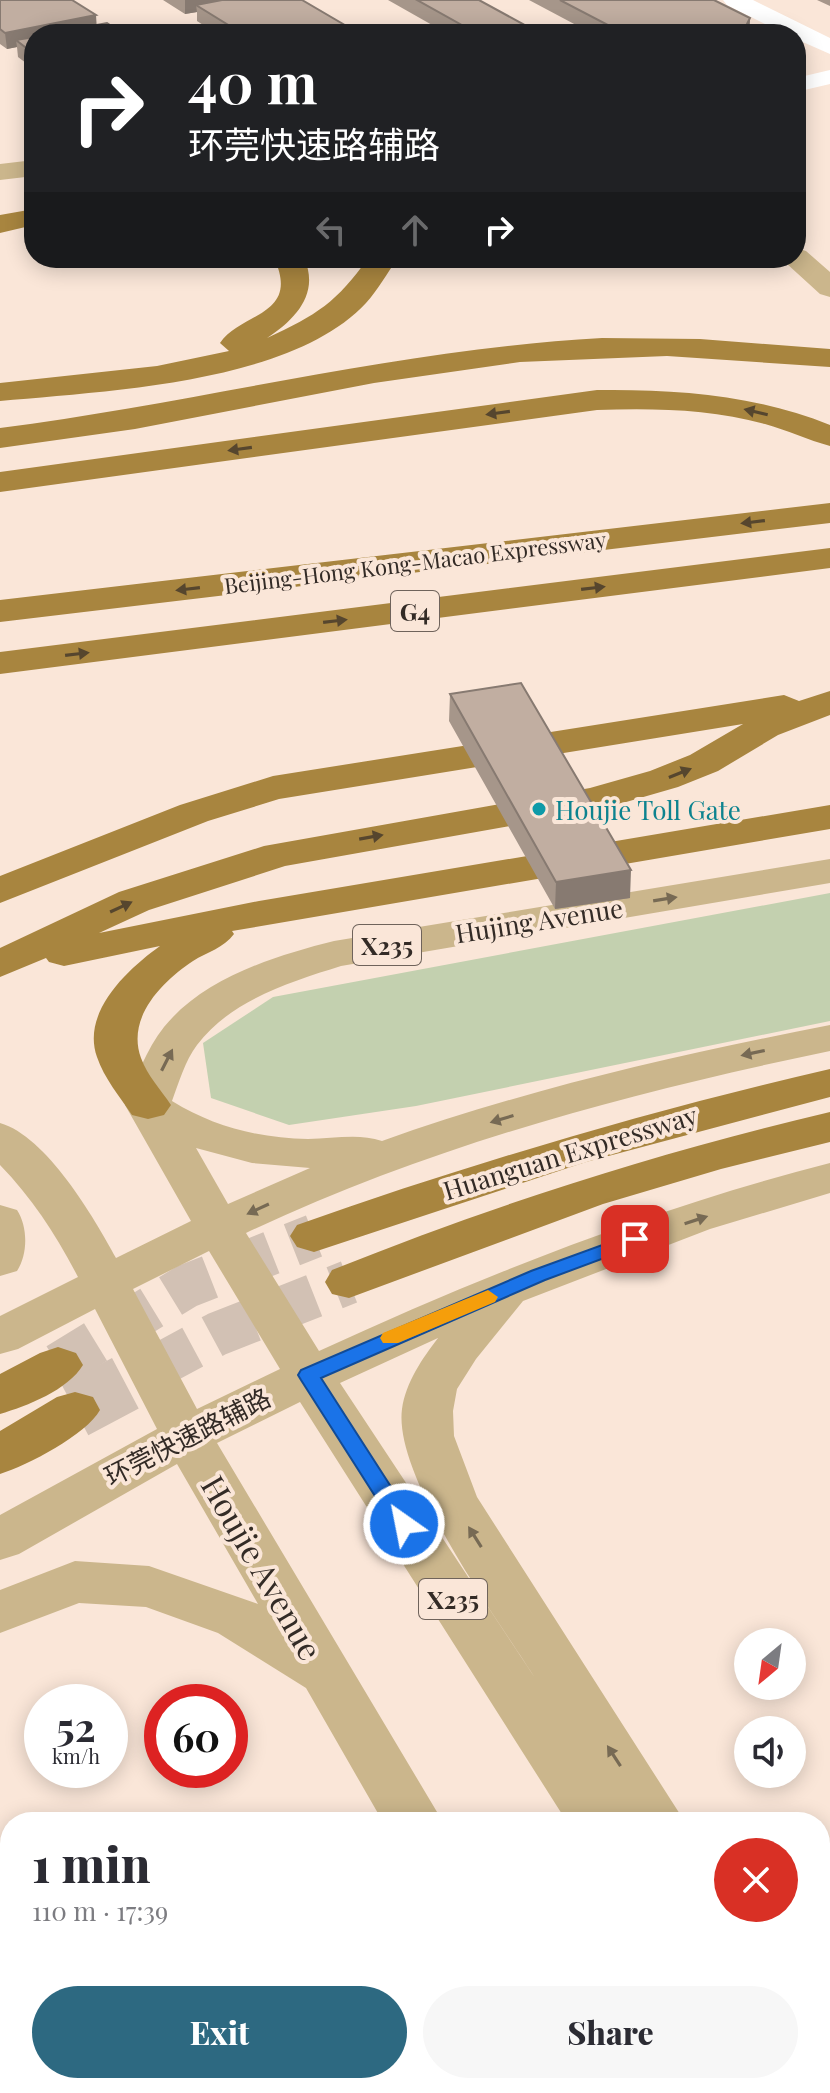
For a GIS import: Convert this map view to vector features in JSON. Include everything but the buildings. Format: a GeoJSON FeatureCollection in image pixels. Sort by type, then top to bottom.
{"type":"FeatureCollection","features":[{"type":"Feature","properties":{"kind":"highway"},"geometry":{"type":"LineString","coordinates":[[0,224],[24,219]]}},
{"type":"Feature","properties":{"kind":"highway"},"geometry":{"type":"LineString","coordinates":[[154,374],[226,347],[270,322],[295,294],[296,268]]}},
{"type":"Feature","properties":{"kind":"highway"},"geometry":{"type":"LineString","coordinates":[[0,392],[154,374],[236,359],[301,336],[352,302],[378,268]]}},
{"type":"Feature","properties":{"kind":"highway"},"geometry":{"type":"LineString","coordinates":[[0,438],[164,414],[368,373],[505,354],[572,349],[703,347],[830,358]]}},
{"type":"Feature","properties":{"kind":"highway"},"geometry":{"type":"LineString","coordinates":[[0,482],[597,400],[635,398],[710,403],[781,418],[830,436]]}},
{"type":"Feature","properties":{"kind":"highway","name":"Beijing-Hong Kong-Macao Expressway"},"geometry":{"type":"LineString","coordinates":[[0,611],[830,513]]}},
{"type":"Feature","properties":{"kind":"highway","name":"Beijing-Hong Kong-Macao Expressway"},"geometry":{"type":"LineString","coordinates":[[0,663],[830,558]]}},
{"type":"Feature","properties":{"kind":"highway"},"geometry":{"type":"LineString","coordinates":[[0,891],[194,813],[273,788],[830,700]]}},
{"type":"Feature","properties":{"kind":"highway"},"geometry":{"type":"LineString","coordinates":[[0,966],[134,901],[278,855],[595,799],[664,779],[704,763],[765,727],[830,700]]}},
{"type":"Feature","properties":{"kind":"highway"},"geometry":{"type":"LineString","coordinates":[[0,966],[259,913],[830,817]]}},
{"type":"Feature","properties":{"kind":"highway"},"geometry":{"type":"LineString","coordinates":[[148,1105],[117,1054],[117,1018],[153,970],[193,942],[259,913]]}},
{"type":"Feature","properties":{"kind":"highway","name":"Huanguan Expressway"},"geometry":{"type":"LineString","coordinates":[[314,1236],[421,1197],[591,1143],[719,1108],[830,1083]]}},
{"type":"Feature","properties":{"kind":"highway","name":"Huanguan Expressway"},"geometry":{"type":"LineString","coordinates":[[349,1282],[455,1237],[531,1210],[752,1144],[830,1127]]}},
{"type":"Feature","properties":{"kind":"highway"},"geometry":{"type":"LineString","coordinates":[[0,1396],[66,1387],[0,1455]]}},
{"type":"Feature","properties":{"kind":"main road"},"geometry":{"type":"LineString","coordinates":[[0,172],[24,169]]}},
{"type":"Feature","properties":{"kind":"main road"},"geometry":{"type":"LineString","coordinates":[[806,266],[830,288]]}},
{"type":"Feature","properties":{"kind":"main road","name":"Hujing Avenue"},"geometry":{"type":"LineString","coordinates":[[148,1105],[167,1057],[180,1039],[237,989],[283,969],[334,954],[830,871]]}},
{"type":"Feature","properties":{"kind":"main road"},"geometry":{"type":"LineString","coordinates":[[0,1337],[302,1189],[419,1145],[612,1086],[830,1038]]}},
{"type":"Feature","properties":{"kind":"main road"},"geometry":{"type":"LineString","coordinates":[[148,1105],[170,1121],[200,1134],[276,1153],[320,1156],[419,1145]]}},
{"type":"Feature","properties":{"kind":"main road","name":"X235"},"geometry":{"type":"LineString","coordinates":[[148,1105],[217,1228],[308,1375],[592,1812]]}},
{"type":"Feature","properties":{"kind":"main road","name":"Houjie Avenue"},"geometry":{"type":"LineString","coordinates":[[0,1138],[42,1180],[74,1224],[186,1435],[408,1812]]}},
{"type":"Feature","properties":{"kind":"main road","name":"环莞快速路辅路"},"geometry":{"type":"LineString","coordinates":[[0,1540],[104,1478],[308,1375],[611,1247],[830,1178]]}},
{"type":"Feature","properties":{"kind":"main road"},"geometry":{"type":"LineString","coordinates":[[0,1221],[0,1260]]}},
{"type":"Feature","properties":{"kind":"main road"},"geometry":{"type":"LineString","coordinates":[[509,1288],[439,1368],[427,1397],[427,1429],[434,1465],[453,1503],[650,1812]]}},
{"type":"Feature","properties":{"kind":"main road"},"geometry":{"type":"LineString","coordinates":[[0,1612],[75,1582],[149,1587],[237,1618],[327,1675]]}},
{"type":"Feature","properties":{"kind":"street"},"geometry":{"type":"LineString","coordinates":[[735,0],[784,24]]}},
{"type":"Feature","properties":{"kind":"street"},"geometry":{"type":"LineString","coordinates":[[806,35],[830,47]]}},
{"type":"Feature","properties":{"kind":"street"},"geometry":{"type":"LineString","coordinates":[[806,68],[830,62]]}},
{"type":"Feature","properties":{"kind":"street"},"geometry":{"type":"LineString","coordinates":[[806,83],[830,77]]}},
{"type":"Feature","properties":{"kind":"green space"},"geometry":{"type":"Polygon","coordinates":[[[830,893],[830,1021],[416,1106],[289,1125],[211,1098],[203,1043],[273,997],[830,893]]]}},
{"type":"Feature","properties":{"kind":"tunnel"},"geometry":{"type":"LineString","coordinates":[[58,1365],[187,1286],[314,1236]]}},
{"type":"Feature","properties":{"kind":"tunnel"},"geometry":{"type":"LineString","coordinates":[[154,1368],[217,1334],[349,1282]]}},
{"type":"Feature","properties":{"kind":"tunnel"},"geometry":{"type":"LineString","coordinates":[[75,1410],[158,1366]]}},
{"type":"Feature","properties":{"kind":"slow traffic"},"geometry":{"type":"LineString","coordinates":[[391,1338],[488,1297]]}},
{"type":"Feature","properties":{"kind":"place","name":"Houjie Toll Gate"},"geometry":{"type":"Point","coordinates":[539,809]}},
{"type":"Feature","properties":{"kind":"route"},"geometry":{"type":"LineString","coordinates":[[404,1524],[308,1375],[538,1275],[635,1239]]}}]}
